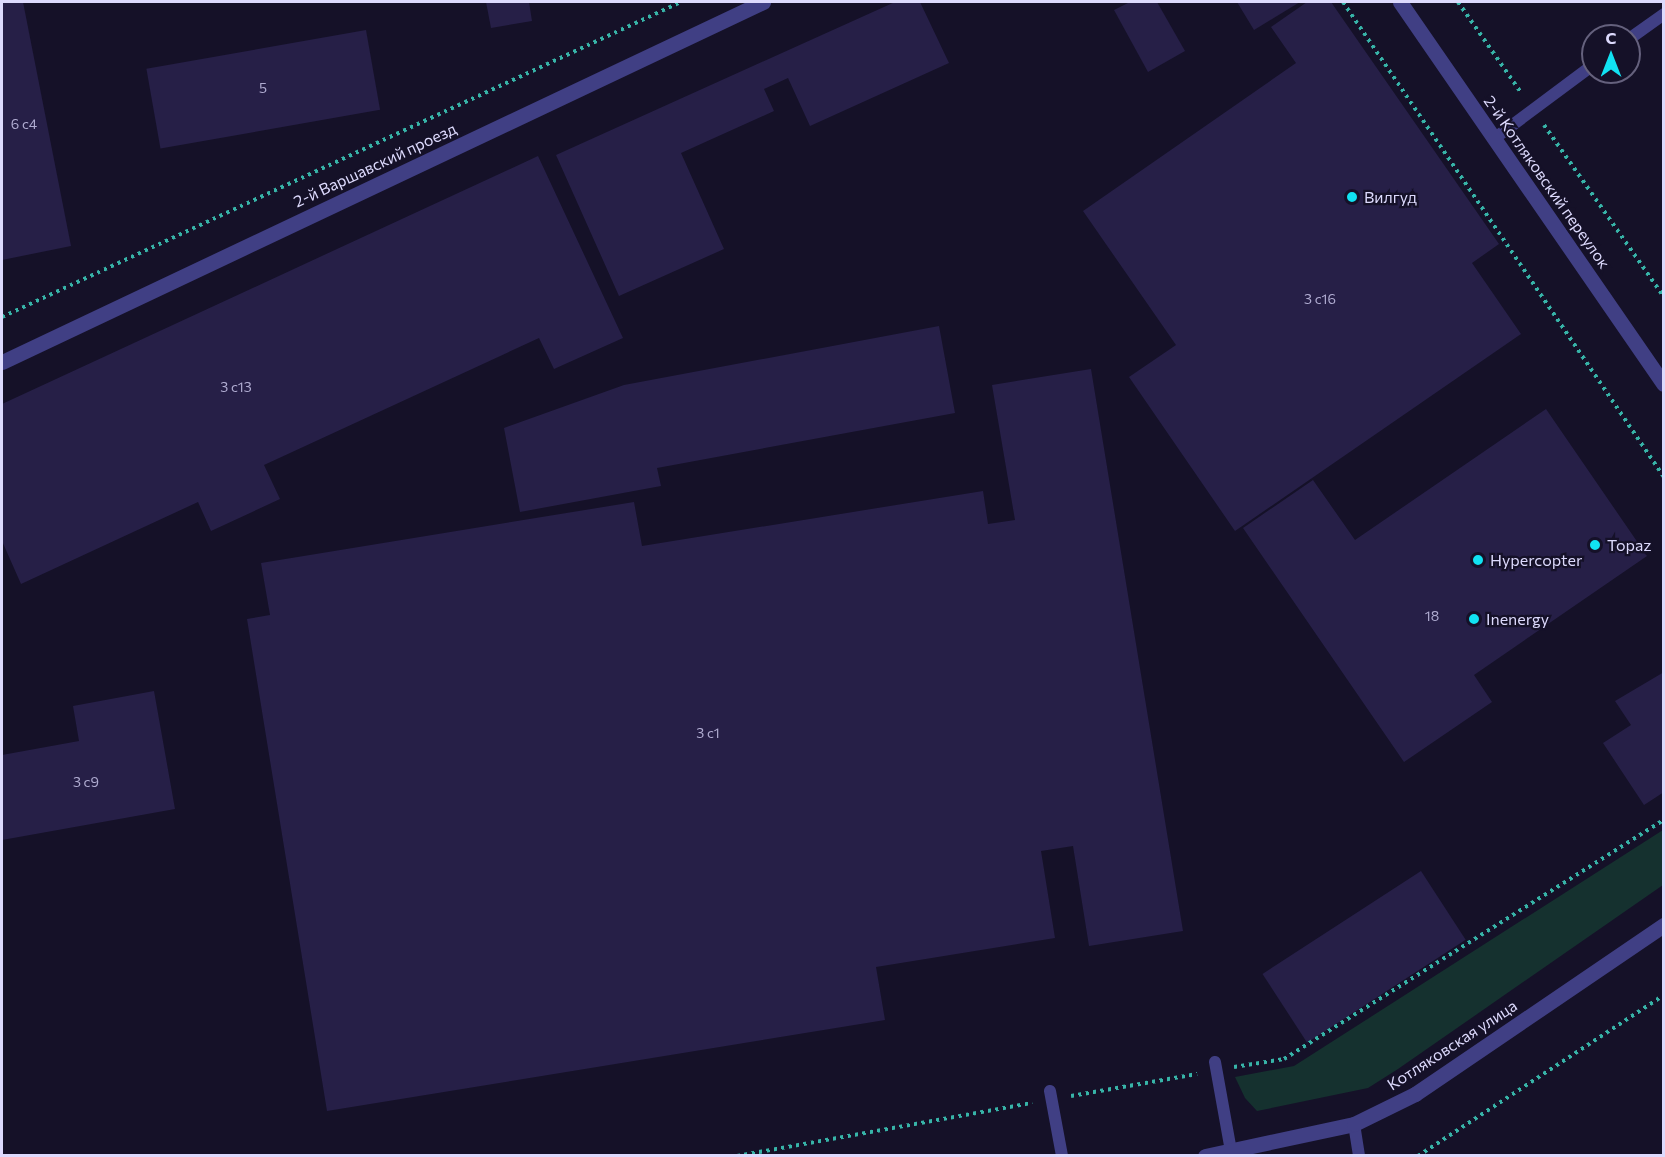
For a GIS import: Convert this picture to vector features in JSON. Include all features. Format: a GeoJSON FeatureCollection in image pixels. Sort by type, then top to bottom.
{"type":"FeatureCollection","features":[{"type":"Feature","properties":{"kind":"street","name":"2-й Варшавский проезд"},"geometry":{"type":"LineString","coordinates":[[2,362],[763,2]]}},
{"type":"Feature","properties":{"kind":"street","name":"2-й Котляковский переулок"},"geometry":{"type":"LineString","coordinates":[[1400,2],[1664,384]]}},
{"type":"Feature","properties":{"kind":"street","name":"Котляковская улица"},"geometry":{"type":"LineString","coordinates":[[1205,1155],[1354,1124],[1415,1094],[1664,925]]}},
{"type":"Feature","properties":{"kind":"lane"},"geometry":{"type":"LineString","coordinates":[[1641,30],[1664,14]]}},
{"type":"Feature","properties":{"kind":"lane"},"geometry":{"type":"LineString","coordinates":[[1495,138],[1581,74]]}},
{"type":"Feature","properties":{"kind":"lane"},"geometry":{"type":"LineString","coordinates":[[1216,1066],[1231,1151]]}},
{"type":"Feature","properties":{"kind":"lane"},"geometry":{"type":"LineString","coordinates":[[1050,1095],[1062,1155]]}},
{"type":"Feature","properties":{"kind":"lane"},"geometry":{"type":"LineString","coordinates":[[1354,1124],[1359,1155]]}},
{"type":"Feature","properties":{"kind":"path"},"geometry":{"type":"LineString","coordinates":[[2,316],[681,2]]}},
{"type":"Feature","properties":{"kind":"path"},"geometry":{"type":"LineString","coordinates":[[1343,2],[1664,477]]}},
{"type":"Feature","properties":{"kind":"path"},"geometry":{"type":"LineString","coordinates":[[1458,2],[1664,297]]}},
{"type":"Feature","properties":{"kind":"path"},"geometry":{"type":"LineString","coordinates":[[737,1155],[1050,1095],[1216,1066],[1284,1059],[1664,820]]}},
{"type":"Feature","properties":{"kind":"path"},"geometry":{"type":"LineString","coordinates":[[1418,1155],[1664,995]]}},
{"type":"Feature","properties":{"kind":"green space"},"geometry":{"type":"Polygon","coordinates":[[[1663,830],[1663,885],[1398,1069],[1368,1088],[1257,1111],[1245,1098],[1235,1077],[1294,1066],[1663,830]]]}},
{"type":"Feature","properties":{"kind":"building"},"geometry":{"type":"Polygon","coordinates":[[[2,2],[23,2],[71,246],[2,260],[2,2]]]}},
{"type":"Feature","properties":{"kind":"building"},"geometry":{"type":"Polygon","coordinates":[[[486,2],[529,2],[532,21],[491,28],[486,2]]]}},
{"type":"Feature","properties":{"kind":"building"},"geometry":{"type":"Polygon","coordinates":[[[895,2],[920,2],[949,63],[810,126],[788,78],[764,89],[774,111],[681,153],[724,249],[619,296],[556,155],[895,2]]]}},
{"type":"Feature","properties":{"kind":"building"},"geometry":{"type":"Polygon","coordinates":[[[1130,2],[1157,2],[1185,51],[1148,72],[1114,10],[1130,2]]]}},
{"type":"Feature","properties":{"kind":"building"},"geometry":{"type":"Polygon","coordinates":[[[1237,2],[1300,2],[1254,30],[1237,2]]]}},
{"type":"Feature","properties":{"kind":"building"},"geometry":{"type":"Polygon","coordinates":[[[1307,2],[1331,2],[1499,244],[1472,263],[1521,334],[1235,531],[1129,377],[1176,345],[1083,211],[1296,63],[1271,27],[1307,2]]]}},
{"type":"Feature","properties":{"kind":"building"},"geometry":{"type":"Polygon","coordinates":[[[366,30],[380,110],[160,148],[146,69],[366,30]]]}},
{"type":"Feature","properties":{"kind":"building"},"geometry":{"type":"Polygon","coordinates":[[[538,156],[623,338],[554,369],[539,338],[264,465],[280,499],[211,531],[198,502],[21,584],[2,541],[2,404],[538,156]]]}},
{"type":"Feature","properties":{"kind":"building"},"geometry":{"type":"Polygon","coordinates":[[[939,326],[955,413],[657,468],[661,486],[520,512],[504,428],[624,385],[939,326]]]}},
{"type":"Feature","properties":{"kind":"building"},"geometry":{"type":"Polygon","coordinates":[[[1091,369],[1183,931],[1089,946],[1073,846],[1041,851],[1055,938],[876,967],[885,1020],[327,1111],[247,619],[270,615],[261,563],[634,502],[642,546],[983,491],[988,524],[1015,520],[992,385],[1091,369]]]}},
{"type":"Feature","properties":{"kind":"building"},"geometry":{"type":"Polygon","coordinates":[[[1546,409],[1647,556],[1474,675],[1492,702],[1404,762],[1243,528],[1313,480],[1355,540],[1546,409]]]}},
{"type":"Feature","properties":{"kind":"building"},"geometry":{"type":"Polygon","coordinates":[[[1664,672],[1664,792],[1644,805],[1603,743],[1631,725],[1615,701],[1664,672]]]}},
{"type":"Feature","properties":{"kind":"building"},"geometry":{"type":"Polygon","coordinates":[[[154,691],[175,809],[2,840],[2,755],[79,741],[73,706],[154,691]]]}},
{"type":"Feature","properties":{"kind":"building"},"geometry":{"type":"Polygon","coordinates":[[[1421,871],[1466,940],[1307,1043],[1262,974],[1421,871]]]}},
{"type":"Feature","properties":{"kind":"place","name":"Вилгуд"},"geometry":{"type":"Point","coordinates":[1352,197]}},
{"type":"Feature","properties":{"kind":"place","name":"Topaz"},"geometry":{"type":"Point","coordinates":[1595,545]}},
{"type":"Feature","properties":{"kind":"place","name":"Hypercopter"},"geometry":{"type":"Point","coordinates":[1478,560]}},
{"type":"Feature","properties":{"kind":"place","name":"Inenergy"},"geometry":{"type":"Point","coordinates":[1474,619]}}]}
